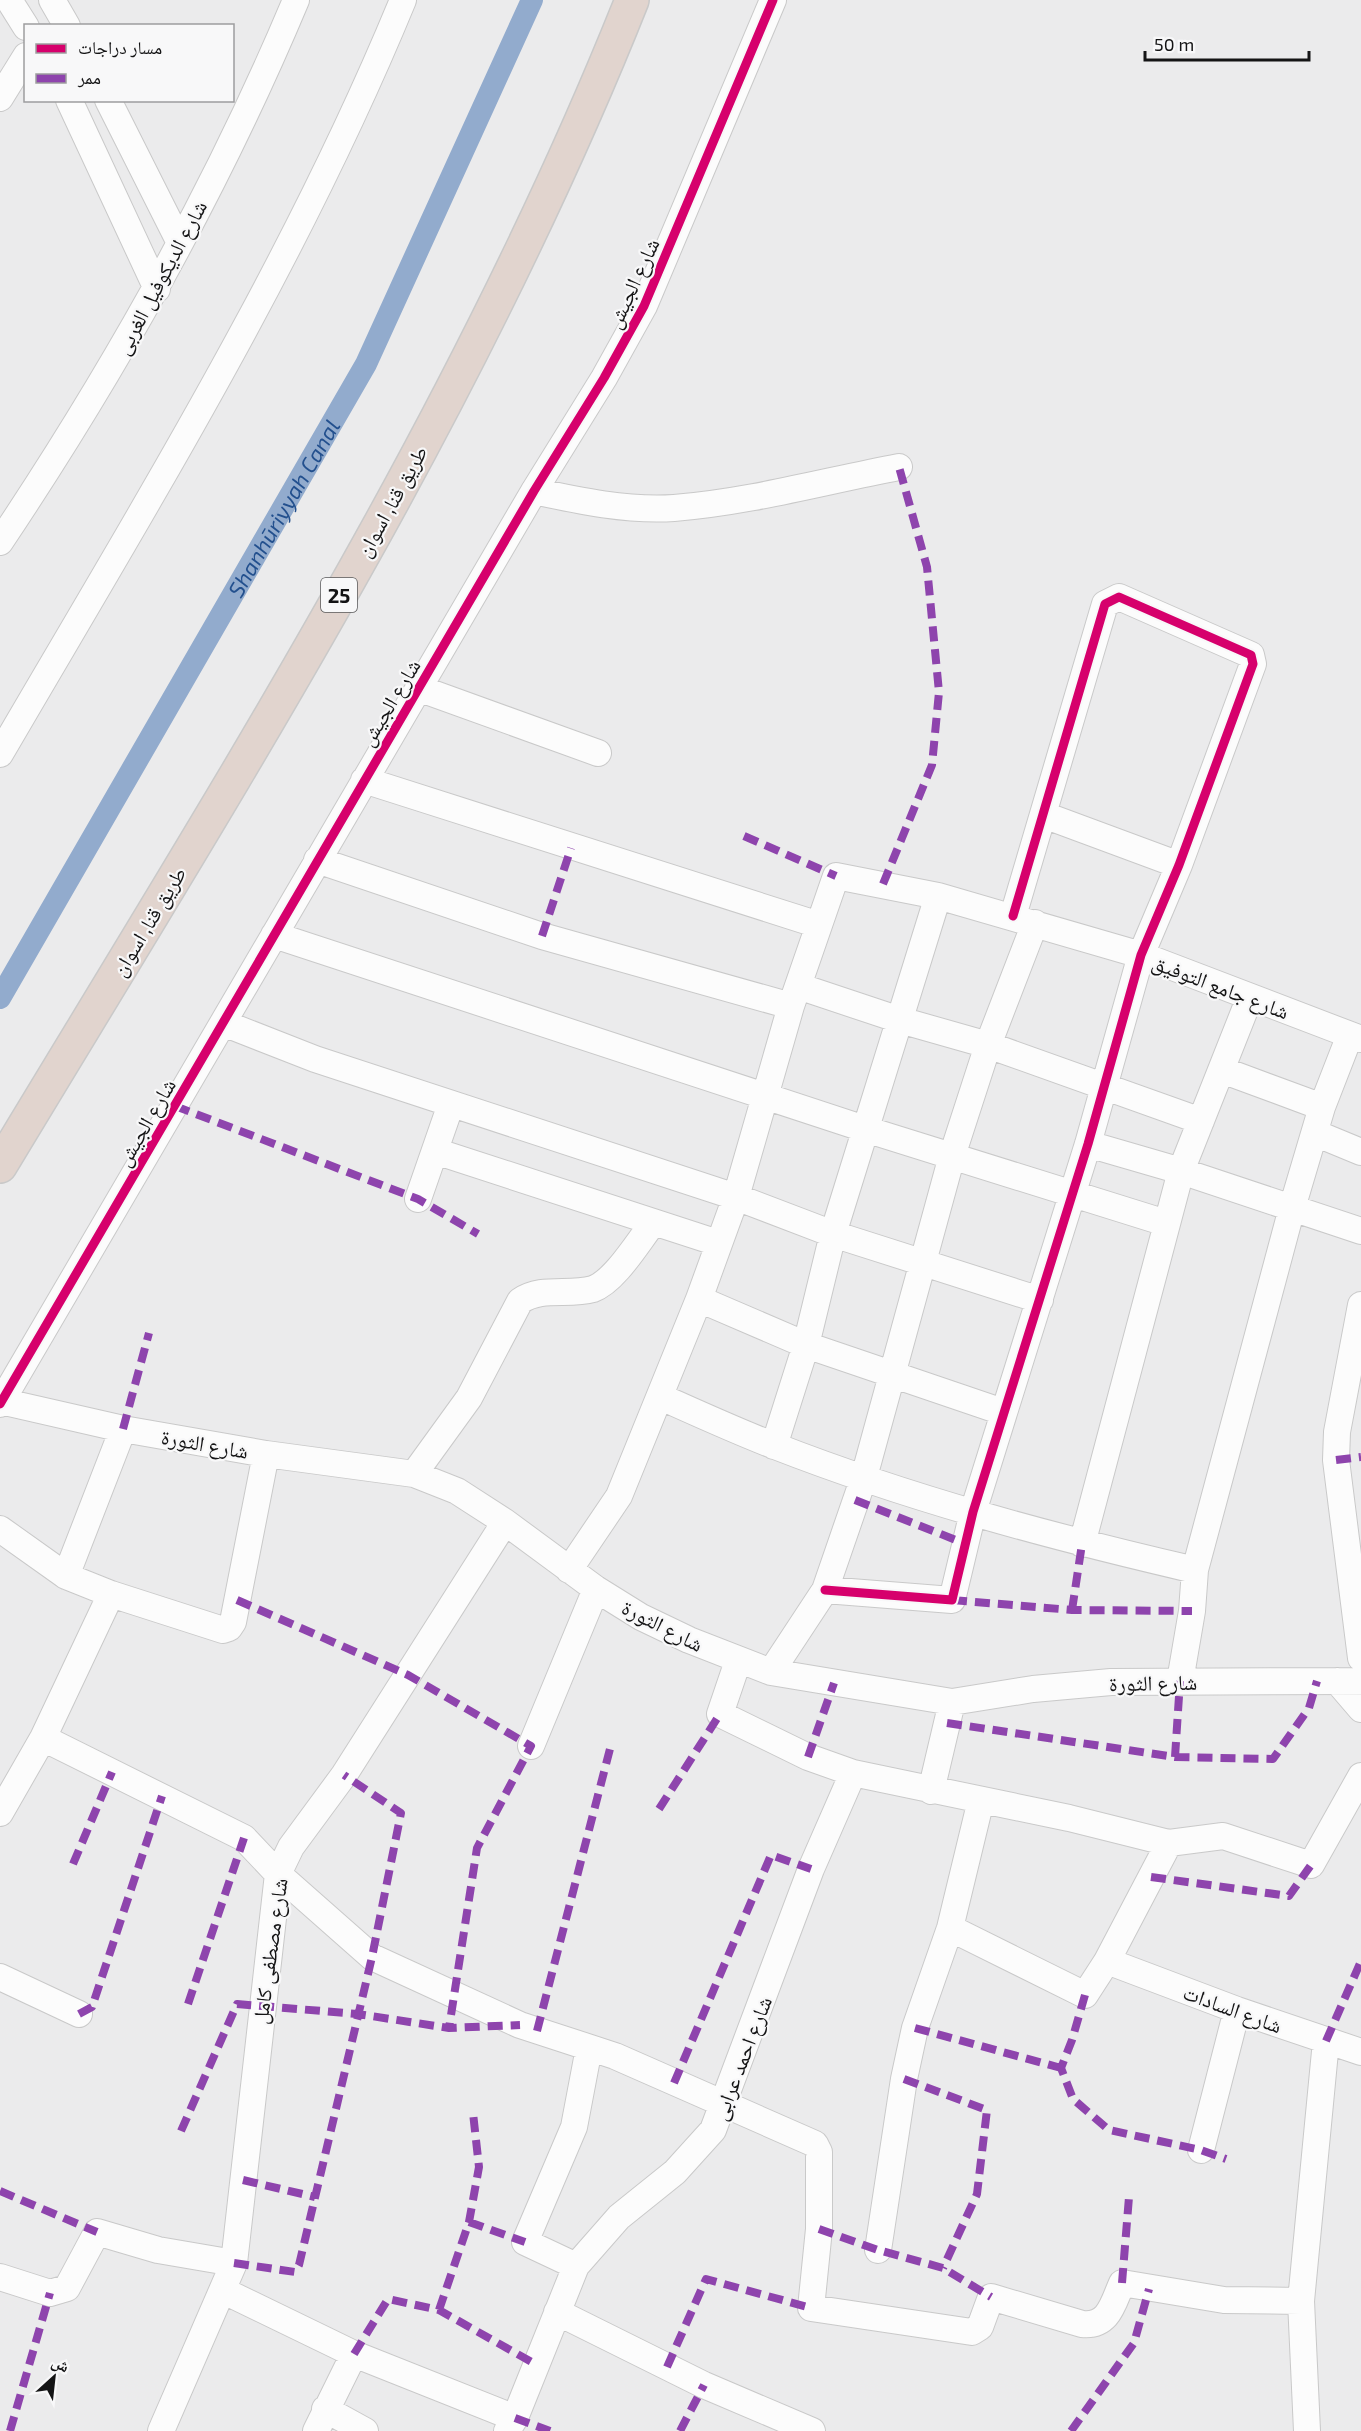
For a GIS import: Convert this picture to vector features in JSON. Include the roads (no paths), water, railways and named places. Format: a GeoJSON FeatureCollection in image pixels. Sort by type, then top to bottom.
{"type":"FeatureCollection","features":[{"type":"Feature","properties":{"kind":"highway","name":"طريق قنا, اسوان"},"geometry":{"type":"LineString","coordinates":[[0,1166],[225,792],[389,506],[469,357],[548,195],[632,0]]}},
{"type":"Feature","properties":{"kind":"street"},"geometry":{"type":"LineString","coordinates":[[9,0],[24,24]]}},
{"type":"Feature","properties":{"kind":"street"},"geometry":{"type":"LineString","coordinates":[[52,0],[66,24]]}},
{"type":"Feature","properties":{"kind":"street","name":"شارع الديكوفيل الغربى"},"geometry":{"type":"LineString","coordinates":[[0,542],[66,442],[157,290],[238,127],[296,0]]}},
{"type":"Feature","properties":{"kind":"street"},"geometry":{"type":"LineString","coordinates":[[0,753],[224,369],[281,264],[334,156],[403,0]]}},
{"type":"Feature","properties":{"kind":"street","name":"شارع الجيش"},"geometry":{"type":"LineString","coordinates":[[1,1402],[644,306],[773,0]]}},
{"type":"Feature","properties":{"kind":"street"},"geometry":{"type":"LineString","coordinates":[[0,98],[24,59]]}},
{"type":"Feature","properties":{"kind":"street"},"geometry":{"type":"LineString","coordinates":[[70,102],[157,290]]}},
{"type":"Feature","properties":{"kind":"street"},"geometry":{"type":"LineString","coordinates":[[109,102],[180,243]]}},
{"type":"Feature","properties":{"kind":"street"},"geometry":{"type":"LineString","coordinates":[[534,491],[596,504],[673,508],[759,495],[899,467]]}},
{"type":"Feature","properties":{"kind":"street"},"geometry":{"type":"LineString","coordinates":[[771,1672],[825,1590],[864,1477],[922,1260],[1024,920],[1044,815],[1102,608],[1110,600],[1119,597],[1249,654],[1253,659],[1179,865],[1141,955],[1102,1084],[1088,1144],[973,1512],[952,1600],[825,1590]]}},
{"type":"Feature","properties":{"kind":"street"},"geometry":{"type":"LineString","coordinates":[[418,688],[598,753]]}},
{"type":"Feature","properties":{"kind":"street"},"geometry":{"type":"LineString","coordinates":[[364,780],[819,925],[794,996],[736,1197],[699,1299],[619,1496],[569,1570]]}},
{"type":"Feature","properties":{"kind":"street"},"geometry":{"type":"LineString","coordinates":[[1044,815],[1179,865]]}},
{"type":"Feature","properties":{"kind":"street"},"geometry":{"type":"LineString","coordinates":[[317,860],[542,936],[900,1020],[988,1045],[1201,1120]]}},
{"type":"Feature","properties":{"kind":"street","name":"شارع جامع التوفيق"},"geometry":{"type":"LineString","coordinates":[[819,925],[836,876],[938,896],[1141,955],[1356,1037]]}},
{"type":"Feature","properties":{"kind":"street"},"geometry":{"type":"LineString","coordinates":[[774,1446],[806,1345],[833,1234],[938,896]]}},
{"type":"Feature","properties":{"kind":"street"},"geometry":{"type":"LineString","coordinates":[[274,935],[765,1094],[865,1129],[1073,1192],[1166,1223]]}},
{"type":"Feature","properties":{"kind":"street"},"geometry":{"type":"LineString","coordinates":[[1082,1544],[1181,1171],[1250,997]]}},
{"type":"Feature","properties":{"kind":"street"},"geometry":{"type":"LineString","coordinates":[[223,1023],[315,1059],[736,1197],[833,1234],[922,1260],[1040,1300]]}},
{"type":"Feature","properties":{"kind":"street"},"geometry":{"type":"LineString","coordinates":[[1180,1681],[1192,1611],[1195,1570],[1292,1208],[1322,1107],[1356,1037]]}},
{"type":"Feature","properties":{"kind":"street"},"geometry":{"type":"LineString","coordinates":[[1222,1070],[1322,1107]]}},
{"type":"Feature","properties":{"kind":"street"},"geometry":{"type":"LineString","coordinates":[[418,1199],[451,1104]]}},
{"type":"Feature","properties":{"kind":"street"},"geometry":{"type":"LineString","coordinates":[[1315,1133],[1361,1152]]}},
{"type":"Feature","properties":{"kind":"street"},"geometry":{"type":"LineString","coordinates":[[1088,1144],[1181,1171],[1361,1231]]}},
{"type":"Feature","properties":{"kind":"street"},"geometry":{"type":"LineString","coordinates":[[435,1151],[653,1224],[718,1243]]}},
{"type":"Feature","properties":{"kind":"street"},"geometry":{"type":"LineString","coordinates":[[414,1474],[469,1398],[520,1301],[534,1293],[574,1292],[591,1289],[605,1282],[653,1224]]}},
{"type":"Feature","properties":{"kind":"street"},"geometry":{"type":"LineString","coordinates":[[699,1299],[806,1345],[1003,1412]]}},
{"type":"Feature","properties":{"kind":"street"},"geometry":{"type":"LineString","coordinates":[[1361,1305],[1337,1432],[1336,1461],[1361,1658]]}},
{"type":"Feature","properties":{"kind":"street"},"geometry":{"type":"LineString","coordinates":[[661,1397],[774,1446],[864,1477],[1082,1544],[1195,1570]]}},
{"type":"Feature","properties":{"kind":"street","name":"شارع الثورة"},"geometry":{"type":"LineString","coordinates":[[1,1402],[123,1429],[266,1454],[414,1474],[458,1491],[505,1522],[596,1589],[641,1617],[738,1660],[771,1672],[952,1702],[1033,1689],[1111,1682],[1349,1681]]}},
{"type":"Feature","properties":{"kind":"street"},"geometry":{"type":"LineString","coordinates":[[66,1576],[123,1429]]}},
{"type":"Feature","properties":{"kind":"street"},"geometry":{"type":"LineString","coordinates":[[0,1528],[66,1576],[111,1594],[223,1630],[229,1628],[233,1622],[266,1454]]}},
{"type":"Feature","properties":{"kind":"street","name":"شارع مصطفى كامل"},"geometry":{"type":"LineString","coordinates":[[161,2431],[224,2291],[234,2263],[278,1874],[291,1846],[344,1775],[505,1522]]}},
{"type":"Feature","properties":{"kind":"street"},"geometry":{"type":"LineString","coordinates":[[531,1746],[596,1589]]}},
{"type":"Feature","properties":{"kind":"street"},"geometry":{"type":"LineString","coordinates":[[0,1813],[43,1737],[111,1594]]}},
{"type":"Feature","properties":{"kind":"street"},"geometry":{"type":"LineString","coordinates":[[738,1660],[720,1714],[808,1757],[853,1773],[1169,1843],[1223,1836],[1311,1865],[1361,1776]]}},
{"type":"Feature","properties":{"kind":"street"},"geometry":{"type":"LineString","coordinates":[[1349,1681],[1361,1709]]}},
{"type":"Feature","properties":{"kind":"street"},"geometry":{"type":"LineString","coordinates":[[931,1791],[952,1702]]}},
{"type":"Feature","properties":{"kind":"street"},"geometry":{"type":"LineString","coordinates":[[43,1737],[244,1838],[278,1874],[372,1957],[519,2025],[615,2056],[811,2141],[818,2147],[819,2229],[811,2308],[972,2332],[980,2327],[991,2297],[1082,2324],[1097,2323],[1108,2315],[1122,2283],[1224,2300],[1301,2301]]}},
{"type":"Feature","properties":{"kind":"street","name":"شارع احمد عرابى"},"geometry":{"type":"LineString","coordinates":[[511,2425],[576,2266],[619,2217],[675,2172],[696,2152],[713,2130],[811,1869],[853,1773]]}},
{"type":"Feature","properties":{"kind":"street"},"geometry":{"type":"LineString","coordinates":[[878,2250],[904,2079],[915,2028],[950,1928],[981,1800]]}},
{"type":"Feature","properties":{"kind":"street"},"geometry":{"type":"LineString","coordinates":[[950,1928],[1085,1995],[1107,1961],[1169,1843]]}},
{"type":"Feature","properties":{"kind":"street","name":"شارع السادات"},"geometry":{"type":"LineString","coordinates":[[1107,1961],[1237,2010],[1361,2052]]}},
{"type":"Feature","properties":{"kind":"street"},"geometry":{"type":"LineString","coordinates":[[0,1977],[79,2014]]}},
{"type":"Feature","properties":{"kind":"street"},"geometry":{"type":"LineString","coordinates":[[1201,2150],[1237,2010]]}},
{"type":"Feature","properties":{"kind":"street"},"geometry":{"type":"LineString","coordinates":[[1307,2431],[1301,2301],[1326,2040]]}},
{"type":"Feature","properties":{"kind":"street"},"geometry":{"type":"LineString","coordinates":[[576,2266],[525,2242],[574,2127],[589,2048]]}},
{"type":"Feature","properties":{"kind":"street"},"geometry":{"type":"LineString","coordinates":[[0,2277],[50,2293],[67,2288],[97,2232],[158,2250],[234,2263]]}},
{"type":"Feature","properties":{"kind":"street"},"geometry":{"type":"LineString","coordinates":[[224,2291],[354,2354],[511,2425]]}},
{"type":"Feature","properties":{"kind":"street"},"geometry":{"type":"LineString","coordinates":[[557,2312],[704,2385],[812,2431]]}},
{"type":"Feature","properties":{"kind":"street"},"geometry":{"type":"LineString","coordinates":[[354,2354],[321,2420],[364,2431]]}},
{"type":"Feature","properties":{"kind":"waterway","name":"Shanhūriyyah Canal"},"geometry":{"type":"LineString","coordinates":[[0,998],[366,364],[532,0]]}}]}
